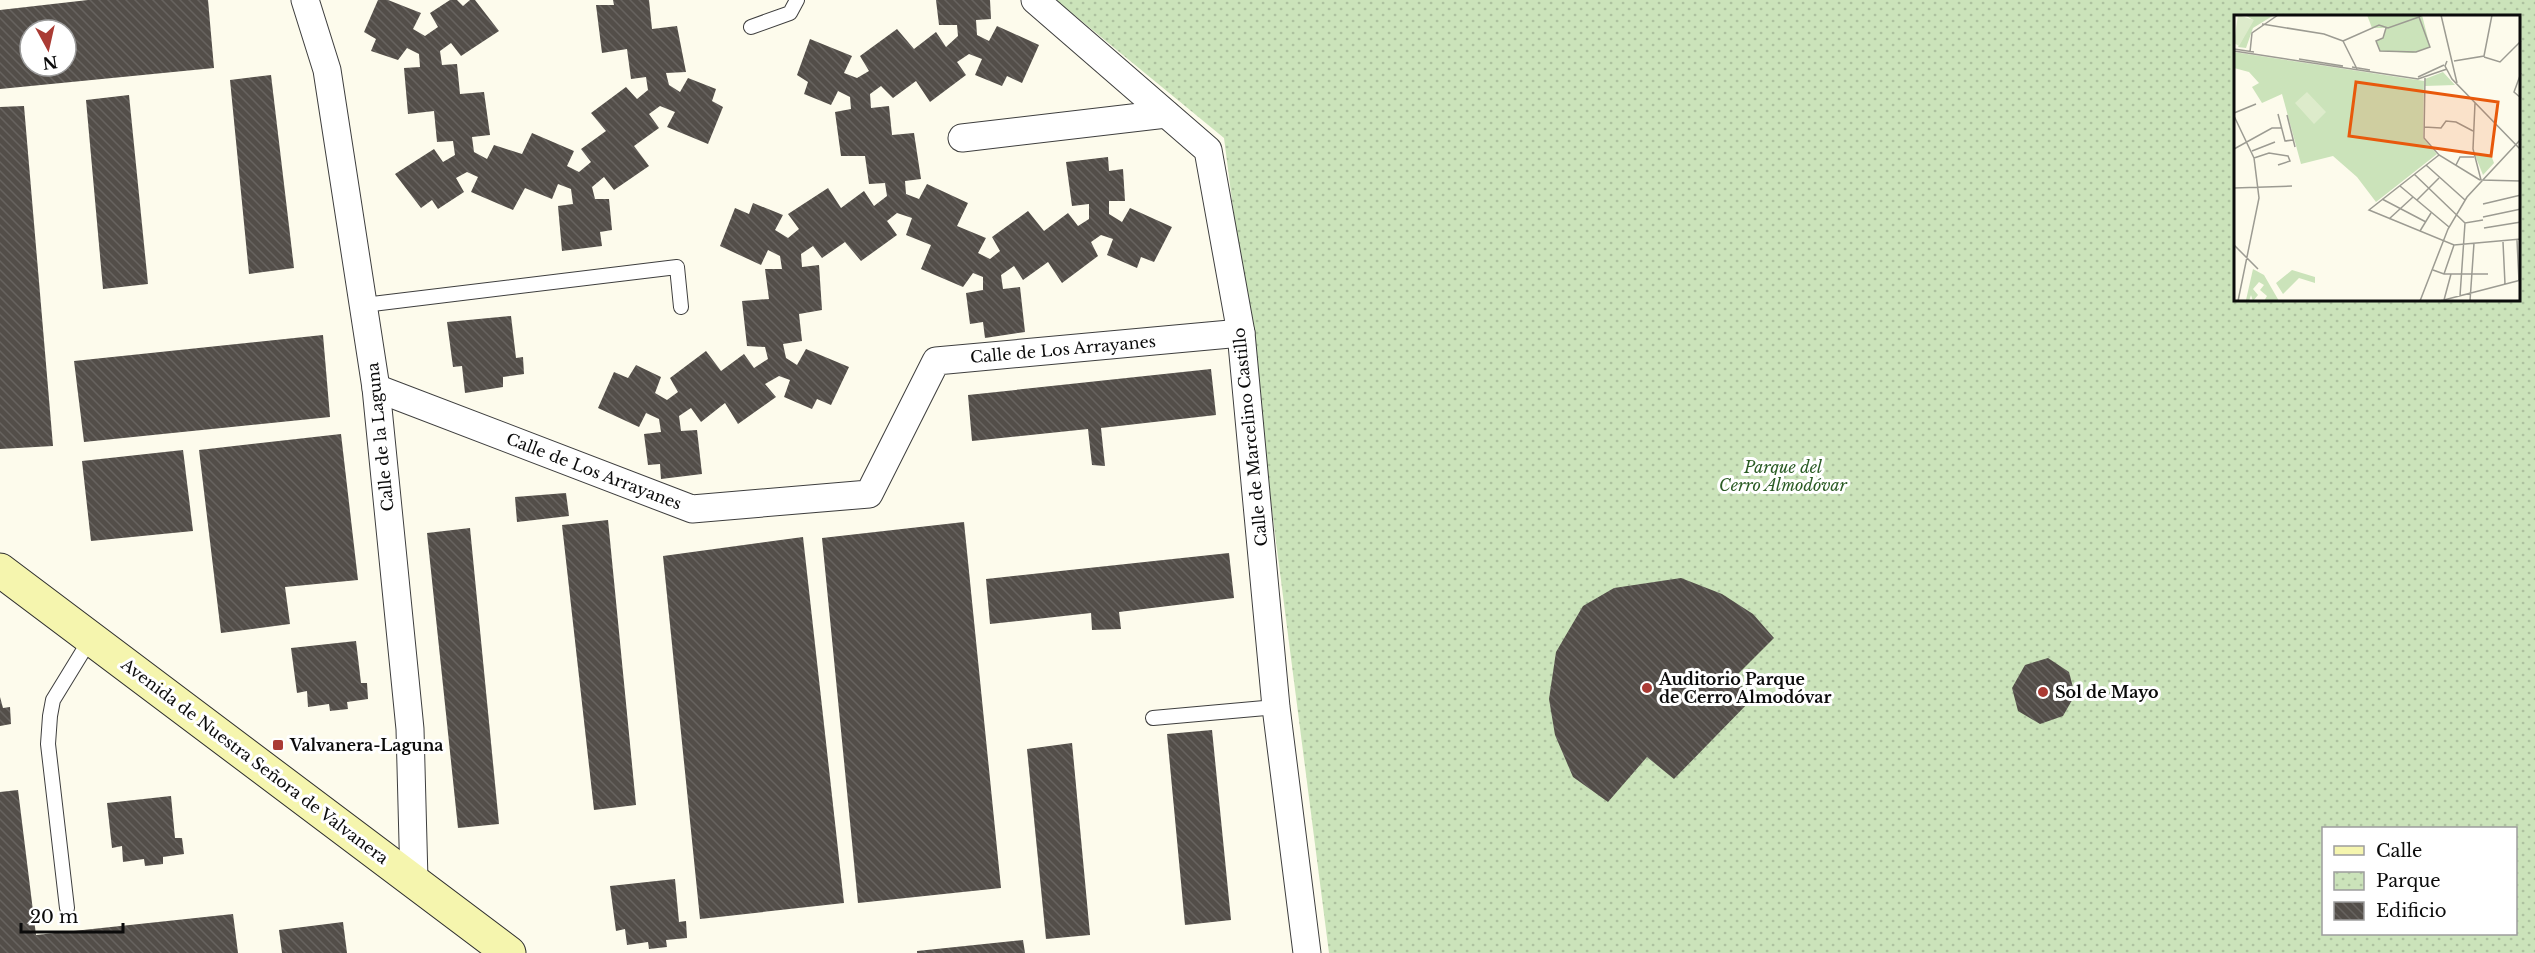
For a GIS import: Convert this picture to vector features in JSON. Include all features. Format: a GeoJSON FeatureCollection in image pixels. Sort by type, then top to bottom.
{"type":"FeatureCollection","features":[{"type":"Feature","properties":{"kind":"main road","name":"Avenida de Nuestra Señora de Valvanera"},"geometry":{"type":"LineString","coordinates":[[0,570],[509,953]]}},
{"type":"Feature","properties":{"kind":"street","name":"Calle de la Laguna"},"geometry":{"type":"LineString","coordinates":[[305,0],[327,70],[376,388],[410,729],[414,880]]}},
{"type":"Feature","properties":{"kind":"street","name":"Calle de Marcelino Castillo"},"geometry":{"type":"LineString","coordinates":[[1035,0],[1208,150],[1241,333],[1276,708],[1307,953]]}},
{"type":"Feature","properties":{"kind":"street"},"geometry":{"type":"LineString","coordinates":[[962,138],[1166,114]]}},
{"type":"Feature","properties":{"kind":"street","name":"Calle de Los Arrayanes"},"geometry":{"type":"LineString","coordinates":[[376,388],[692,509],[868,494],[936,361],[1241,333]]}},
{"type":"Feature","properties":{"kind":"lane"},"geometry":{"type":"LineString","coordinates":[[751,27],[790,13],[797,0]]}},
{"type":"Feature","properties":{"kind":"lane"},"geometry":{"type":"LineString","coordinates":[[364,305],[677,267],[681,307]]}},
{"type":"Feature","properties":{"kind":"lane"},"geometry":{"type":"LineString","coordinates":[[67,908],[48,744],[50,716],[53,700],[91,638]]}},
{"type":"Feature","properties":{"kind":"lane"},"geometry":{"type":"LineString","coordinates":[[1153,718],[1276,708]]}},
{"type":"Feature","properties":{"kind":"green space","name":"Parque del Cerro Almodóvar"},"geometry":{"type":"Polygon","coordinates":[[[1056,0],[2535,0],[2535,953],[1329,953],[1224,138],[1056,0]]]}},
{"type":"Feature","properties":{"kind":"building"},"geometry":{"type":"Polygon","coordinates":[[[88,0],[208,0],[214,68],[0,89],[0,10],[88,0]]]}},
{"type":"Feature","properties":{"kind":"building"},"geometry":{"type":"Polygon","coordinates":[[[378,0],[388,0],[421,13],[413,29],[425,36],[438,27],[430,13],[450,0],[457,0],[463,6],[470,0],[475,0],[499,31],[461,56],[451,43],[440,51],[442,65],[457,64],[460,94],[484,92],[490,135],[472,137],[474,152],[487,159],[494,145],[522,154],[532,133],[574,151],[567,166],[579,172],[591,162],[581,149],[606,131],[591,113],[626,87],[637,99],[648,90],[646,77],[631,79],[627,49],[602,53],[596,5],[614,5],[613,0],[649,0],[652,29],[677,26],[686,72],[666,73],[669,85],[680,92],[688,78],[716,89],[712,101],[723,107],[708,144],[667,127],[675,112],[660,106],[649,114],[659,128],[634,146],[649,166],[614,190],[604,177],[592,187],[595,199],[609,199],[612,230],[600,232],[602,246],[562,251],[558,206],[573,204],[571,189],[558,184],[552,199],[525,188],[513,210],[471,192],[478,177],[467,172],[456,178],[464,192],[438,209],[432,200],[421,208],[395,174],[434,149],[443,162],[455,155],[453,141],[437,142],[434,111],[408,114],[404,68],[420,67],[419,54],[407,48],[398,60],[371,51],[376,39],[364,32],[378,0]]]}},
{"type":"Feature","properties":{"kind":"building"},"geometry":{"type":"Polygon","coordinates":[[[936,0],[990,0],[991,19],[976,20],[977,35],[989,41],[997,26],[1039,45],[1022,83],[1007,76],[1002,86],[975,75],[982,59],[969,54],[957,62],[966,75],[930,102],[916,81],[893,98],[881,86],[870,94],[871,108],[889,106],[892,135],[914,133],[921,179],[905,181],[906,194],[919,199],[927,184],[968,203],[957,226],[986,238],[978,253],[990,259],[1000,251],[992,237],[1028,211],[1044,231],[1068,213],[1078,226],[1089,219],[1089,204],[1072,206],[1066,162],[1108,157],[1109,171],[1123,169],[1125,201],[1109,201],[1109,214],[1122,222],[1130,208],[1172,227],[1154,262],[1141,257],[1137,268],[1107,255],[1113,239],[1101,235],[1091,242],[1098,256],[1062,283],[1048,262],[1023,280],[1014,266],[1001,275],[1003,289],[1020,287],[1025,332],[985,338],[983,322],[970,324],[966,293],[983,290],[983,277],[973,273],[963,287],[921,269],[931,245],[906,235],[912,218],[897,213],[887,221],[897,235],[861,261],[845,242],[822,258],[813,246],[801,254],[802,267],[819,265],[822,310],[799,314],[802,341],[783,344],[786,358],[797,365],[806,349],[849,367],[831,405],[817,399],[812,409],[784,397],[790,380],[779,376],[765,384],[776,397],[738,424],[725,403],[701,422],[691,408],[679,416],[681,431],[697,430],[702,474],[661,479],[660,464],[648,465],[644,434],[661,432],[659,419],[646,413],[639,427],[598,408],[614,372],[628,378],[636,365],[661,377],[655,393],[667,400],[678,392],[670,378],[706,351],[721,371],[744,354],[754,368],[768,359],[765,347],[747,346],[742,301],[769,299],[765,269],[782,269],[780,256],[768,250],[761,265],[720,246],[735,208],[749,214],[753,203],[783,215],[775,230],[788,238],[799,229],[788,214],[828,188],[841,208],[864,191],[874,206],[887,196],[885,183],[869,184],[865,156],[841,156],[835,112],[851,109],[850,97],[838,91],[831,105],[804,94],[808,82],[797,75],[810,39],[852,56],[844,73],[857,78],[869,71],[860,56],[897,29],[914,49],[936,32],[946,47],[958,36],[957,25],[939,25],[936,0]]]}},
{"type":"Feature","properties":{"kind":"building"},"geometry":{"type":"Polygon","coordinates":[[[271,75],[294,268],[249,274],[230,80],[271,75]]]}},
{"type":"Feature","properties":{"kind":"building"},"geometry":{"type":"Polygon","coordinates":[[[129,95],[148,284],[103,289],[86,100],[129,95]]]}},
{"type":"Feature","properties":{"kind":"building"},"geometry":{"type":"Polygon","coordinates":[[[24,106],[53,446],[0,449],[0,107],[24,106]]]}},
{"type":"Feature","properties":{"kind":"building"},"geometry":{"type":"Polygon","coordinates":[[[511,316],[516,358],[523,357],[524,374],[503,377],[503,387],[465,393],[462,366],[453,367],[447,322],[511,316]]]}},
{"type":"Feature","properties":{"kind":"building"},"geometry":{"type":"Polygon","coordinates":[[[323,335],[330,417],[84,442],[74,361],[323,335]]]}},
{"type":"Feature","properties":{"kind":"building"},"geometry":{"type":"Polygon","coordinates":[[[1211,369],[1216,415],[1101,428],[1105,466],[1092,465],[1088,429],[972,441],[968,395],[1211,369]]]}},
{"type":"Feature","properties":{"kind":"building"},"geometry":{"type":"Polygon","coordinates":[[[341,434],[358,580],[285,587],[290,624],[221,633],[199,450],[341,434]]]}},
{"type":"Feature","properties":{"kind":"building"},"geometry":{"type":"Polygon","coordinates":[[[183,450],[193,531],[91,541],[82,461],[183,450]]]}},
{"type":"Feature","properties":{"kind":"building"},"geometry":{"type":"Polygon","coordinates":[[[566,493],[569,516],[517,522],[515,497],[566,493]]]}},
{"type":"Feature","properties":{"kind":"building"},"geometry":{"type":"Polygon","coordinates":[[[608,520],[636,805],[594,810],[562,525],[608,520]]]}},
{"type":"Feature","properties":{"kind":"building"},"geometry":{"type":"Polygon","coordinates":[[[964,522],[1001,888],[858,903],[822,538],[964,522]]]}},
{"type":"Feature","properties":{"kind":"building"},"geometry":{"type":"Polygon","coordinates":[[[470,528],[499,824],[458,828],[427,533],[470,528]]]}},
{"type":"Feature","properties":{"kind":"building"},"geometry":{"type":"Polygon","coordinates":[[[803,537],[844,903],[700,919],[663,556],[803,537]]]}},
{"type":"Feature","properties":{"kind":"building"},"geometry":{"type":"Polygon","coordinates":[[[1229,553],[1234,598],[1119,612],[1121,629],[1092,630],[1091,613],[990,624],[986,579],[1229,553]]]}},
{"type":"Feature","properties":{"kind":"building","name":"Auditorio Parque de Cerro Almodóvar"},"geometry":{"type":"Polygon","coordinates":[[[1681,578],[1722,594],[1753,614],[1774,638],[1733,679],[1754,697],[1674,779],[1647,757],[1608,802],[1573,777],[1555,735],[1549,699],[1556,652],[1583,606],[1614,588],[1681,578]]]}},
{"type":"Feature","properties":{"kind":"building"},"geometry":{"type":"Polygon","coordinates":[[[356,641],[361,683],[367,683],[368,699],[347,702],[348,709],[330,711],[329,704],[308,707],[307,691],[297,693],[291,648],[356,641]]]}},
{"type":"Feature","properties":{"kind":"building","name":"Sol de Mayo"},"geometry":{"type":"Polygon","coordinates":[[[2048,658],[2069,672],[2075,695],[2063,716],[2040,724],[2018,711],[2012,688],[2025,665],[2048,658]]]}},
{"type":"Feature","properties":{"kind":"building"},"geometry":{"type":"Polygon","coordinates":[[[0,697],[3,708],[10,707],[11,724],[0,726],[0,697]]]}},
{"type":"Feature","properties":{"kind":"building"},"geometry":{"type":"Polygon","coordinates":[[[1212,730],[1231,920],[1185,925],[1167,734],[1212,730]]]}},
{"type":"Feature","properties":{"kind":"building"},"geometry":{"type":"Polygon","coordinates":[[[1072,743],[1090,935],[1046,939],[1027,749],[1072,743]]]}},
{"type":"Feature","properties":{"kind":"building"},"geometry":{"type":"Polygon","coordinates":[[[18,790],[36,935],[233,914],[238,953],[0,953],[0,792],[18,790]]]}},
{"type":"Feature","properties":{"kind":"building"},"geometry":{"type":"Polygon","coordinates":[[[171,796],[175,838],[182,838],[184,854],[163,857],[163,864],[145,866],[144,859],[123,862],[122,846],[112,848],[107,803],[171,796]]]}},
{"type":"Feature","properties":{"kind":"building"},"geometry":{"type":"Polygon","coordinates":[[[675,879],[679,922],[686,921],[687,938],[666,940],[667,947],[649,949],[648,942],[627,945],[625,929],[616,931],[610,886],[675,879]]]}},
{"type":"Feature","properties":{"kind":"building"},"geometry":{"type":"Polygon","coordinates":[[[343,922],[347,953],[282,953],[279,930],[343,922]]]}},
{"type":"Feature","properties":{"kind":"building"},"geometry":{"type":"Polygon","coordinates":[[[1023,940],[1025,953],[917,953],[917,951],[1023,940]]]}},
{"type":"Feature","properties":{"kind":"place","name":"Auditorio Parque de Cerro Almodóvar"},"geometry":{"type":"Point","coordinates":[1647,688]}},
{"type":"Feature","properties":{"kind":"place","name":"Sol de Mayo"},"geometry":{"type":"Point","coordinates":[2043,692]}},
{"type":"Feature","properties":{"kind":"place","name":"Valvanera-Laguna"},"geometry":{"type":"Point","coordinates":[278,745]}}]}
